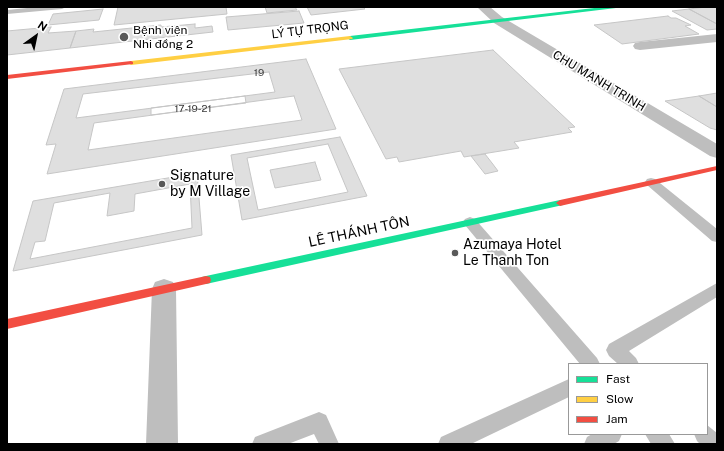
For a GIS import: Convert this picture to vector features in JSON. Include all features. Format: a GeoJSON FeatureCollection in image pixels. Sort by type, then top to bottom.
{"type":"FeatureCollection","features":[{"type":"Feature","properties":{"kind":"street","name":"CHU MẠNH TRINH"},"geometry":{"type":"LineString","coordinates":[[483,7],[498,20],[717,152]]}},
{"type":"Feature","properties":{"kind":"street","name":"LÝ TỰ TRỌNG"},"geometry":{"type":"LineString","coordinates":[[7,77],[616,7]]}},
{"type":"Feature","properties":{"kind":"street"},"geometry":{"type":"LineString","coordinates":[[640,46],[717,38]]}},
{"type":"Feature","properties":{"kind":"street","name":"LÊ THÁNH TÔN"},"geometry":{"type":"LineString","coordinates":[[7,324],[717,168]]}},
{"type":"Feature","properties":{"kind":"street"},"geometry":{"type":"LineString","coordinates":[[162,444],[164,289]]}},
{"type":"Feature","properties":{"kind":"lane"},"geometry":{"type":"LineString","coordinates":[[7,12],[62,7]]}},
{"type":"Feature","properties":{"kind":"lane"},"geometry":{"type":"LineString","coordinates":[[651,182],[717,237]]}},
{"type":"Feature","properties":{"kind":"lane"},"geometry":{"type":"LineString","coordinates":[[470,222],[590,363]]}},
{"type":"Feature","properties":{"kind":"lane"},"geometry":{"type":"LineString","coordinates":[[629,363],[615,350],[717,289]]}},
{"type":"Feature","properties":{"kind":"lane"},"geometry":{"type":"LineString","coordinates":[[448,444],[568,388]]}},
{"type":"Feature","properties":{"kind":"lane"},"geometry":{"type":"LineString","coordinates":[[262,444],[319,422],[329,444]]}},
{"type":"Feature","properties":{"kind":"lane"},"geometry":{"type":"LineString","coordinates":[[594,444],[610,435]]}},
{"type":"Feature","properties":{"kind":"lane"},"geometry":{"type":"LineString","coordinates":[[656,435],[665,444]]}},
{"type":"Feature","properties":{"kind":"lane"},"geometry":{"type":"LineString","coordinates":[[705,435],[714,444]]}},
{"type":"Feature","properties":{"kind":"building"},"geometry":{"type":"Polygon","coordinates":[[[118,7],[226,7],[227,14],[114,25],[118,7]]]}},
{"type":"Feature","properties":{"kind":"building"},"geometry":{"type":"Polygon","coordinates":[[[265,7],[295,7],[297,10],[267,13],[265,7]]]}},
{"type":"Feature","properties":{"kind":"building"},"geometry":{"type":"Polygon","coordinates":[[[307,7],[363,7],[365,9],[311,15],[307,7]]]}},
{"type":"Feature","properties":{"kind":"building"},"geometry":{"type":"Polygon","coordinates":[[[717,7],[717,24],[689,9],[717,7]]]}},
{"type":"Feature","properties":{"kind":"building"},"geometry":{"type":"Polygon","coordinates":[[[103,9],[99,20],[48,25],[53,14],[103,9]]]}},
{"type":"Feature","properties":{"kind":"building"},"geometry":{"type":"Polygon","coordinates":[[[689,9],[717,24],[717,29],[707,30],[672,11],[689,9]]]}},
{"type":"Feature","properties":{"kind":"building"},"geometry":{"type":"Polygon","coordinates":[[[299,11],[304,23],[228,30],[226,17],[299,11]]]}},
{"type":"Feature","properties":{"kind":"building"},"geometry":{"type":"Polygon","coordinates":[[[668,16],[691,25],[685,26],[699,34],[622,44],[594,25],[668,16]]]}},
{"type":"Feature","properties":{"kind":"building"},"geometry":{"type":"Polygon","coordinates":[[[195,24],[195,28],[212,26],[213,32],[70,48],[76,31],[94,29],[93,32],[161,25],[161,27],[195,24]]]}},
{"type":"Feature","properties":{"kind":"building"},"geometry":{"type":"Polygon","coordinates":[[[51,27],[48,33],[76,31],[70,48],[7,55],[7,31],[51,27]]]}},
{"type":"Feature","properties":{"kind":"building"},"geometry":{"type":"Polygon","coordinates":[[[493,50],[575,127],[568,128],[572,132],[514,142],[519,148],[464,157],[461,151],[399,162],[397,157],[386,159],[339,69],[493,50]]]}},
{"type":"Feature","properties":{"kind":"building"},"geometry":{"type":"Polygon","coordinates":[[[306,59],[336,129],[47,174],[56,144],[46,145],[64,89],[306,59]]]}},
{"type":"Feature","properties":{"kind":"building"},"geometry":{"type":"Polygon","coordinates":[[[269,72],[275,92],[76,118],[83,94],[269,72]]]}},
{"type":"Feature","properties":{"kind":"building"},"geometry":{"type":"Polygon","coordinates":[[[717,93],[717,107],[699,96],[717,93]]]}},
{"type":"Feature","properties":{"kind":"building"},"geometry":{"type":"Polygon","coordinates":[[[245,96],[246,103],[151,115],[151,108],[245,96]]]}},
{"type":"Feature","properties":{"kind":"building"},"geometry":{"type":"Polygon","coordinates":[[[294,96],[302,120],[88,150],[94,123],[294,96]]]}},
{"type":"Feature","properties":{"kind":"building"},"geometry":{"type":"Polygon","coordinates":[[[699,96],[717,107],[717,130],[710,128],[665,101],[699,96]]]}},
{"type":"Feature","properties":{"kind":"building"},"geometry":{"type":"Polygon","coordinates":[[[340,137],[367,196],[242,220],[231,155],[340,137]]]}},
{"type":"Feature","properties":{"kind":"building"},"geometry":{"type":"Polygon","coordinates":[[[328,144],[348,192],[258,210],[247,158],[328,144]]]}},
{"type":"Feature","properties":{"kind":"building"},"geometry":{"type":"Polygon","coordinates":[[[485,154],[498,171],[485,174],[471,156],[485,154]]]}},
{"type":"Feature","properties":{"kind":"building"},"geometry":{"type":"Polygon","coordinates":[[[315,162],[321,180],[275,188],[270,170],[315,162]]]}},
{"type":"Feature","properties":{"kind":"building"},"geometry":{"type":"Polygon","coordinates":[[[197,173],[202,235],[13,271],[33,201],[197,173]]]}},
{"type":"Feature","properties":{"kind":"building"},"geometry":{"type":"Polygon","coordinates":[[[190,184],[192,228],[30,259],[35,242],[45,241],[54,203],[110,193],[107,216],[134,211],[135,194],[190,184]]]}},
{"type":"Feature","properties":{"kind":"traffic: fast"},"geometry":{"type":"LineString","coordinates":[[350,38],[616,7]]}},
{"type":"Feature","properties":{"kind":"traffic: fast"},"geometry":{"type":"LineString","coordinates":[[206,280],[560,203]]}},
{"type":"Feature","properties":{"kind":"traffic: slow"},"geometry":{"type":"LineString","coordinates":[[131,63],[350,38]]}},
{"type":"Feature","properties":{"kind":"traffic: jam"},"geometry":{"type":"LineString","coordinates":[[7,77],[131,63]]}},
{"type":"Feature","properties":{"kind":"traffic: jam"},"geometry":{"type":"LineString","coordinates":[[560,203],[717,168]]}},
{"type":"Feature","properties":{"kind":"traffic: jam"},"geometry":{"type":"LineString","coordinates":[[7,324],[206,280]]}},
{"type":"Feature","properties":{"kind":"place","name":"Bệnh viện Nhi đồng 2"},"geometry":{"type":"Point","coordinates":[124,37]}},
{"type":"Feature","properties":{"kind":"place","name":"Signature by M Village"},"geometry":{"type":"Point","coordinates":[162,184]}},
{"type":"Feature","properties":{"kind":"place","name":"Azumaya Hotel Le Thanh Ton"},"geometry":{"type":"Point","coordinates":[455,253]}}]}
